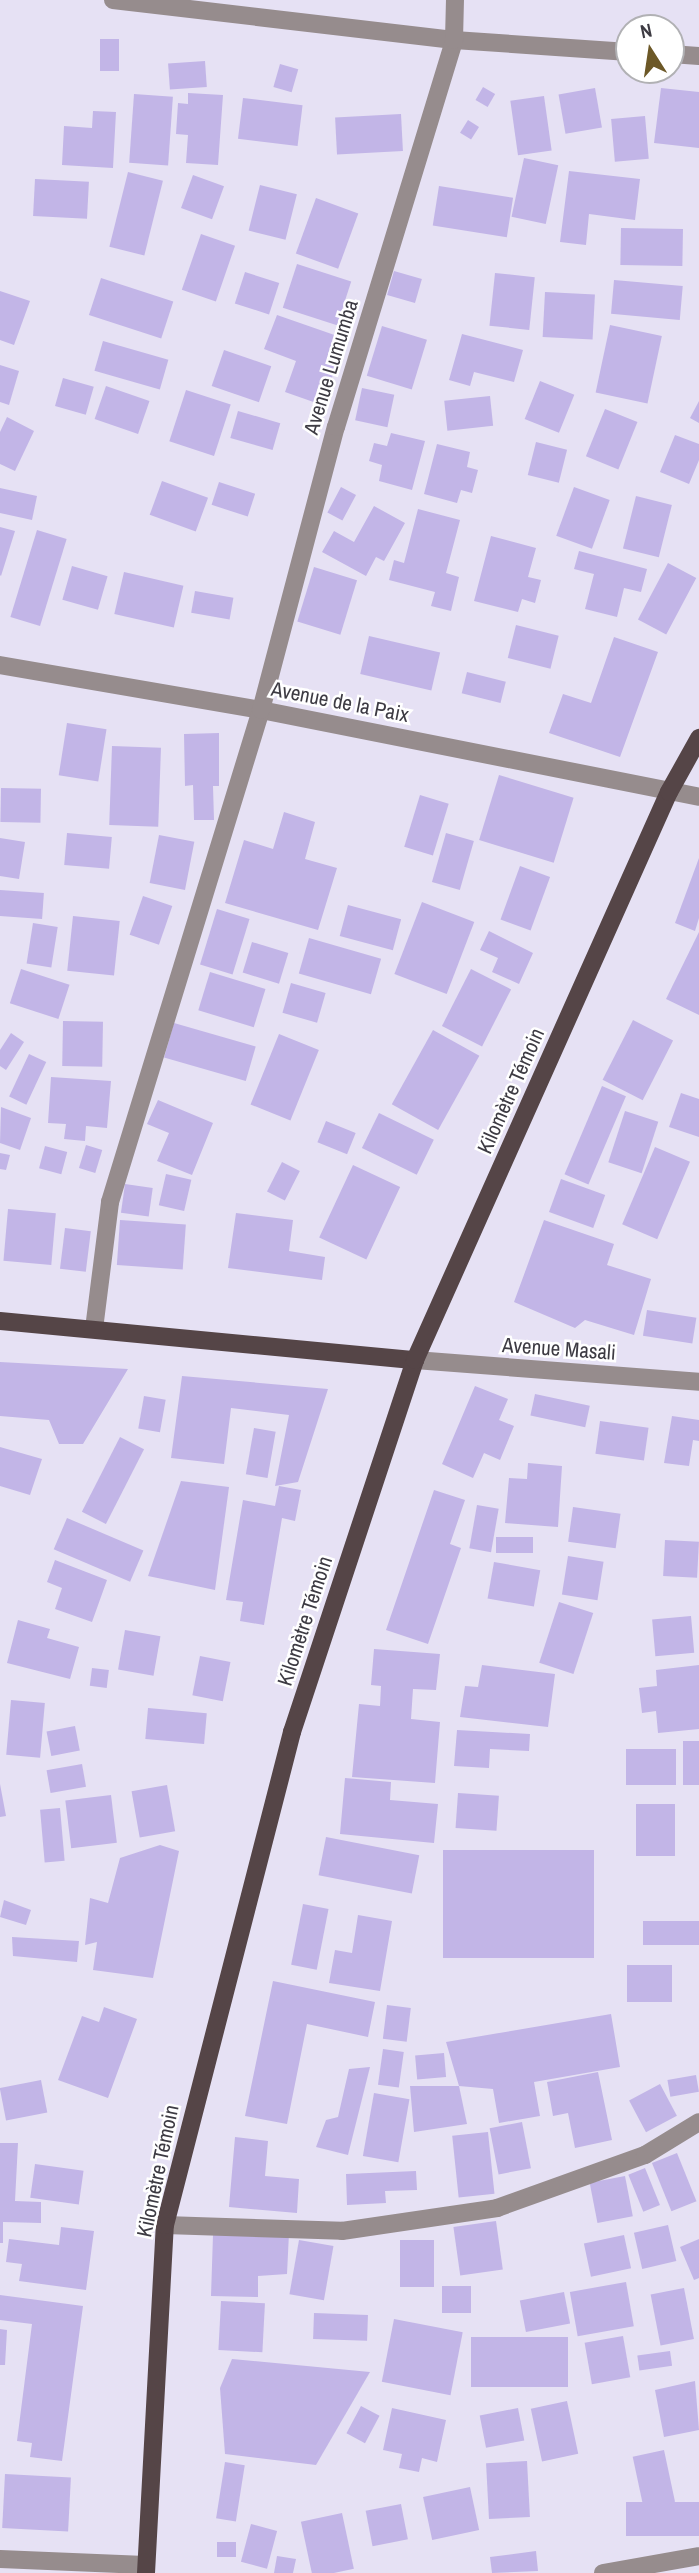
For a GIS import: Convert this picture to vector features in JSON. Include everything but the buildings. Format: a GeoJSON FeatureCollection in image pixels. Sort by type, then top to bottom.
{"type":"FeatureCollection","features":[{"type":"Feature","properties":{"kind":"main road","name":"Kilomètre Témoin"},"geometry":{"type":"LineString","coordinates":[[146,2569],[165,2225],[275,1788],[415,1360],[669,792],[699,738]]}},
{"type":"Feature","properties":{"kind":"main road"},"geometry":{"type":"LineString","coordinates":[[0,1321],[415,1360]]}},
{"type":"Feature","properties":{"kind":"street"},"geometry":{"type":"LineString","coordinates":[[113,0],[454,40],[615,51]]}},
{"type":"Feature","properties":{"kind":"street","name":"Avenue Lumumba"},"geometry":{"type":"LineString","coordinates":[[94,1329],[110,1202],[261,709],[336,427],[454,40],[455,0]]}},
{"type":"Feature","properties":{"kind":"street","name":"Avenue de la Paix"},"geometry":{"type":"LineString","coordinates":[[0,664],[261,709],[699,797]]}},
{"type":"Feature","properties":{"kind":"street","name":"Avenue Masali"},"geometry":{"type":"LineString","coordinates":[[415,1360],[699,1382]]}},
{"type":"Feature","properties":{"kind":"street"},"geometry":{"type":"LineString","coordinates":[[165,2225],[342,2231],[497,2208],[645,2155],[699,2122]]}},
{"type":"Feature","properties":{"kind":"street"},"geometry":{"type":"LineString","coordinates":[[603,2573],[699,2556]]}},
{"type":"Feature","properties":{"kind":"street"},"geometry":{"type":"LineString","coordinates":[[0,2559],[146,2569]]}}]}
